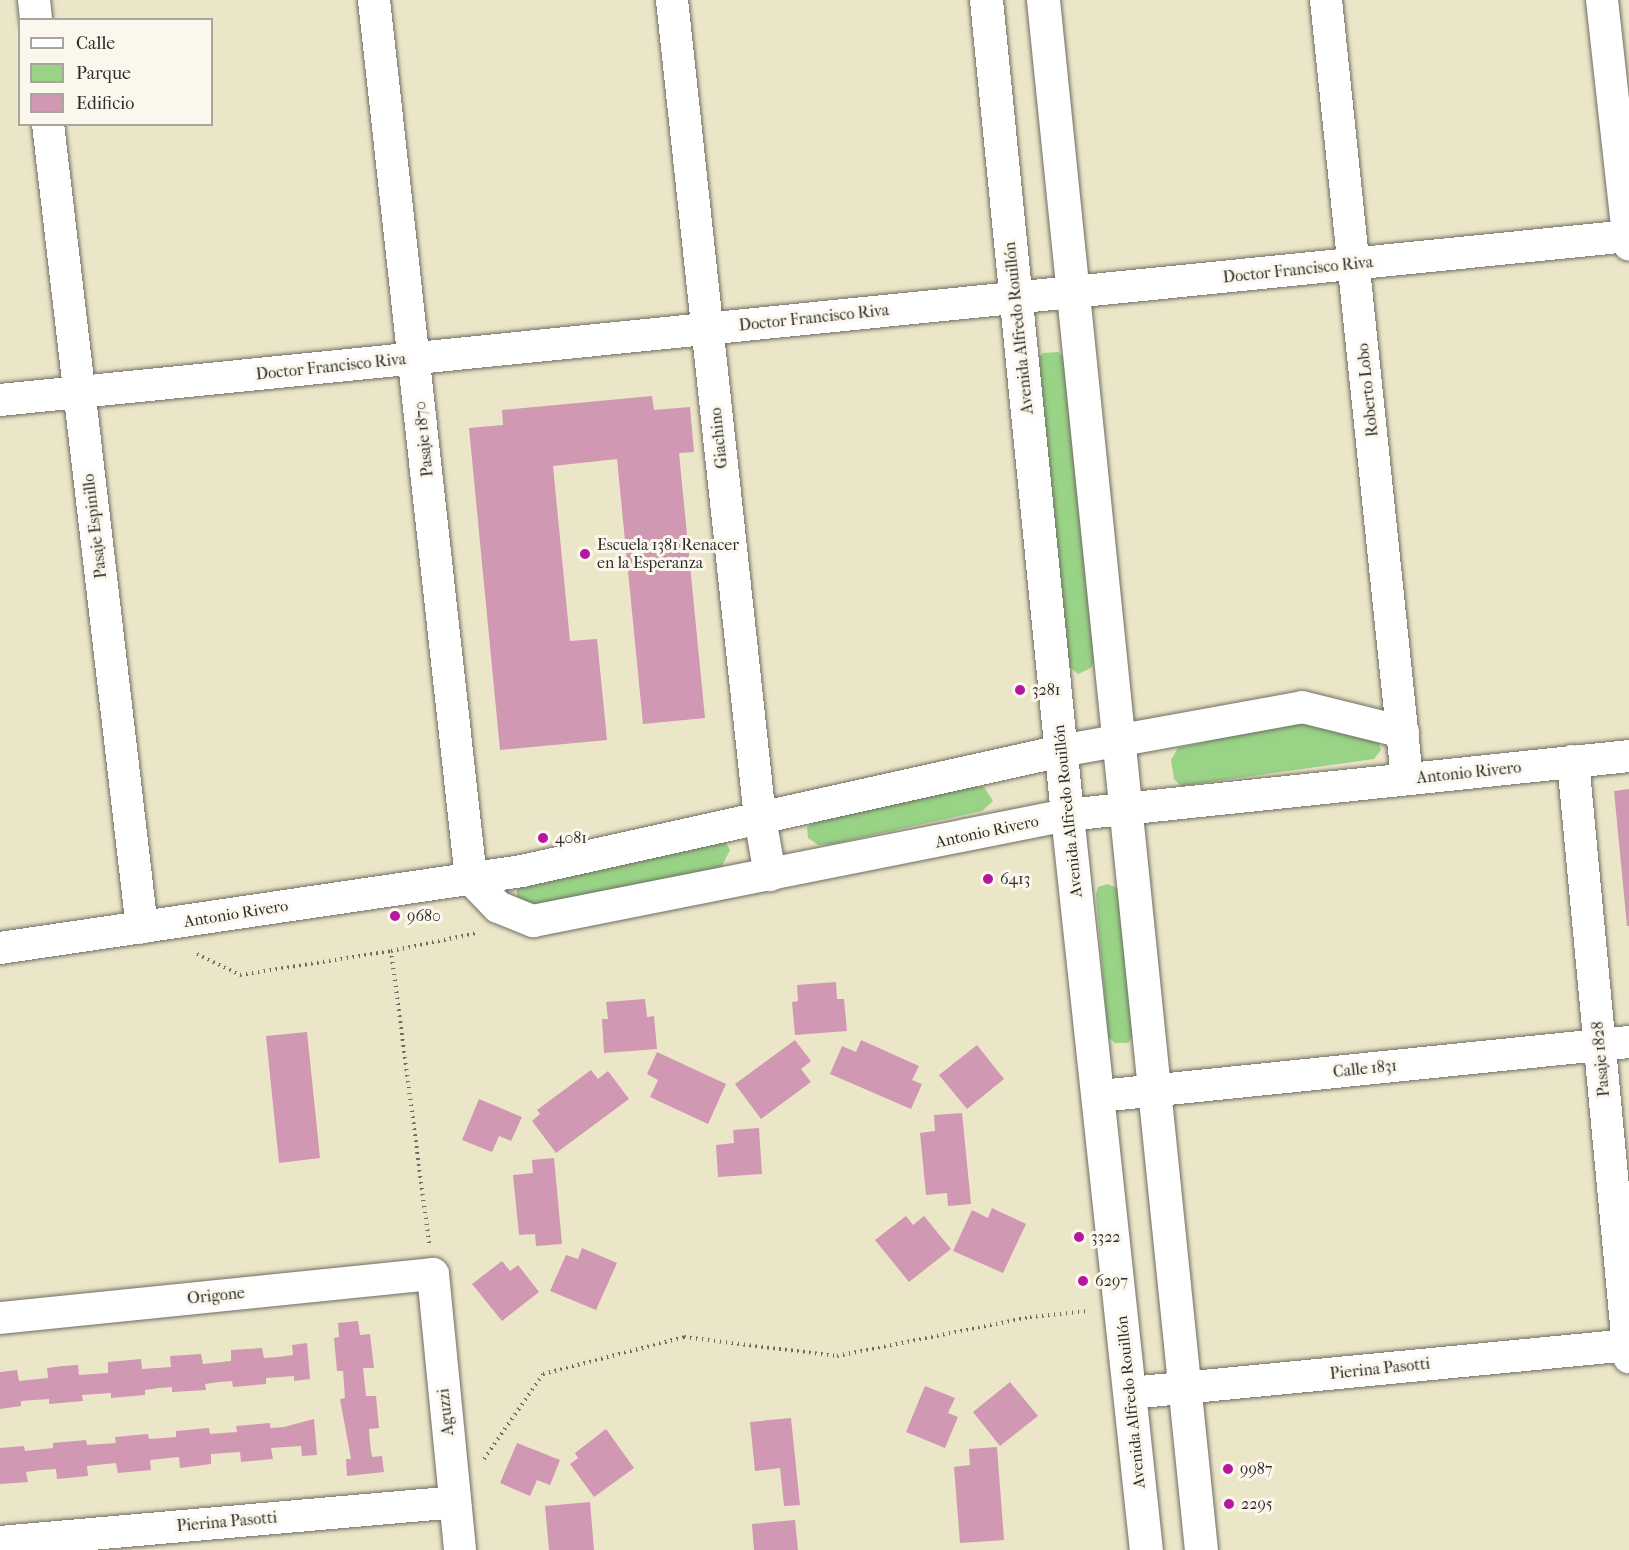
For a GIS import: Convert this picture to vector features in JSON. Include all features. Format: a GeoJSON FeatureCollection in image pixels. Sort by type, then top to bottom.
{"type":"FeatureCollection","features":[{"type":"Feature","properties":{"kind":"street"},"geometry":{"type":"LineString","coordinates":[[34,0],[36,18]]}},
{"type":"Feature","properties":{"kind":"street","name":"Pasaje 1870"},"geometry":{"type":"LineString","coordinates":[[374,0],[416,358],[471,879]]}},
{"type":"Feature","properties":{"kind":"street","name":"Giachino"},"geometry":{"type":"LineString","coordinates":[[672,0],[760,818],[770,875]]}},
{"type":"Feature","properties":{"kind":"street","name":"Avenida Alfredo Rouillón"},"geometry":{"type":"LineString","coordinates":[[986,0],[1067,815],[1100,1096],[1146,1550]]}},
{"type":"Feature","properties":{"kind":"street"},"geometry":{"type":"LineString","coordinates":[[1043,0],[1201,1550]]}},
{"type":"Feature","properties":{"kind":"street","name":"Roberto Lobo"},"geometry":{"type":"LineString","coordinates":[[1326,0],[1407,779]]}},
{"type":"Feature","properties":{"kind":"street"},"geometry":{"type":"LineString","coordinates":[[1602,0],[1629,239]]}},
{"type":"Feature","properties":{"kind":"street","name":"Pasaje Espinillo"},"geometry":{"type":"LineString","coordinates":[[48,126],[142,928]]}},
{"type":"Feature","properties":{"kind":"street","name":"Doctor Francisco Riva"},"geometry":{"type":"LineString","coordinates":[[0,400],[1355,264],[1629,239]]}},
{"type":"Feature","properties":{"kind":"street","name":"Antonio Rivero"},"geometry":{"type":"LineString","coordinates":[[0,948],[471,879],[1061,752],[1302,707],[1403,732]]}},
{"type":"Feature","properties":{"kind":"street","name":"Antonio Rivero"},"geometry":{"type":"LineString","coordinates":[[533,921],[1067,815],[1629,756]]}},
{"type":"Feature","properties":{"kind":"street","name":"Pasaje 1828"},"geometry":{"type":"LineString","coordinates":[[1573,762],[1614,1043],[1629,1349]]}},
{"type":"Feature","properties":{"kind":"street"},"geometry":{"type":"LineString","coordinates":[[471,879],[498,907],[533,921]]}},
{"type":"Feature","properties":{"kind":"street","name":"Calle 1831"},"geometry":{"type":"LineString","coordinates":[[1100,1096],[1614,1043]]}},
{"type":"Feature","properties":{"kind":"street","name":"Origone"},"geometry":{"type":"LineString","coordinates":[[0,1318],[433,1274]]}},
{"type":"Feature","properties":{"kind":"street","name":"Aguzzi"},"geometry":{"type":"LineString","coordinates":[[433,1274],[460,1550]]}},
{"type":"Feature","properties":{"kind":"street","name":"Pierina Pasotti"},"geometry":{"type":"LineString","coordinates":[[1130,1393],[1629,1349]]}},
{"type":"Feature","properties":{"kind":"street","name":"Pierina Pasotti"},"geometry":{"type":"LineString","coordinates":[[0,1542],[455,1502]]}},
{"type":"Feature","properties":{"kind":"path"},"geometry":{"type":"LineString","coordinates":[[191,951],[240,975],[391,951],[533,921]]}},
{"type":"Feature","properties":{"kind":"path"},"geometry":{"type":"LineString","coordinates":[[391,951],[433,1274]]}},
{"type":"Feature","properties":{"kind":"path"},"geometry":{"type":"LineString","coordinates":[[455,1502],[543,1374],[684,1337],[837,1356],[1030,1317],[1122,1307]]}},
{"type":"Feature","properties":{"kind":"green space"},"geometry":{"type":"Polygon","coordinates":[[[1058,352],[1068,361],[1095,659],[1091,668],[1078,674],[1068,665],[1036,360],[1043,353],[1058,352]]]}},
{"type":"Feature","properties":{"kind":"green space"},"geometry":{"type":"Polygon","coordinates":[[[1302,720],[1377,738],[1381,750],[1374,759],[1181,786],[1174,779],[1171,760],[1178,748],[1302,720]]]}},
{"type":"Feature","properties":{"kind":"green space"},"geometry":{"type":"Polygon","coordinates":[[[958,787],[984,787],[993,801],[982,811],[832,844],[818,845],[808,838],[807,827],[820,819],[958,787]]]}},
{"type":"Feature","properties":{"kind":"green space"},"geometry":{"type":"Polygon","coordinates":[[[716,842],[726,843],[730,850],[719,872],[547,908],[517,902],[517,890],[523,883],[716,842]]]}},
{"type":"Feature","properties":{"kind":"green space"},"geometry":{"type":"Polygon","coordinates":[[[1107,884],[1118,888],[1136,1032],[1128,1043],[1115,1043],[1108,1037],[1096,894],[1098,887],[1107,884]]]}},
{"type":"Feature","properties":{"kind":"building","name":"Escuela 1381 Renacer en la Esperanza"},"geometry":{"type":"Polygon","coordinates":[[[652,396],[654,410],[690,407],[694,452],[679,453],[705,718],[643,724],[617,459],[553,466],[570,641],[597,639],[607,740],[500,750],[469,428],[503,425],[502,410],[652,396]]]}},
{"type":"Feature","properties":{"kind":"building"},"geometry":{"type":"Polygon","coordinates":[[[1629,789],[1629,926],[1627,926],[1614,791],[1629,789]]]}},
{"type":"Feature","properties":{"kind":"building"},"geometry":{"type":"Polygon","coordinates":[[[836,982],[837,999],[844,999],[847,1031],[795,1035],[792,1002],[798,1001],[797,985],[836,982]]]}},
{"type":"Feature","properties":{"kind":"building"},"geometry":{"type":"Polygon","coordinates":[[[645,999],[647,1017],[654,1016],[657,1049],[604,1053],[602,1019],[608,1019],[606,1002],[645,999]]]}},
{"type":"Feature","properties":{"kind":"building"},"geometry":{"type":"Polygon","coordinates":[[[307,1032],[320,1158],[279,1163],[266,1036],[307,1032]]]}},
{"type":"Feature","properties":{"kind":"building"},"geometry":{"type":"Polygon","coordinates":[[[795,1040],[811,1061],[801,1069],[811,1082],[761,1119],[735,1084],[795,1040]]]}},
{"type":"Feature","properties":{"kind":"building"},"geometry":{"type":"Polygon","coordinates":[[[861,1040],[919,1066],[912,1080],[922,1084],[911,1109],[830,1074],[842,1046],[856,1052],[861,1040]]]}},
{"type":"Feature","properties":{"kind":"building"},"geometry":{"type":"Polygon","coordinates":[[[977,1045],[1004,1079],[967,1109],[939,1075],[977,1045]]]}},
{"type":"Feature","properties":{"kind":"building"},"geometry":{"type":"Polygon","coordinates":[[[657,1052],[726,1084],[708,1124],[650,1097],[658,1080],[647,1074],[657,1052]]]}},
{"type":"Feature","properties":{"kind":"building"},"geometry":{"type":"Polygon","coordinates":[[[591,1070],[598,1079],[608,1071],[629,1099],[556,1153],[532,1121],[540,1114],[537,1110],[591,1070]]]}},
{"type":"Feature","properties":{"kind":"building"},"geometry":{"type":"Polygon","coordinates":[[[479,1099],[522,1117],[511,1141],[499,1136],[492,1152],[462,1140],[479,1099]]]}},
{"type":"Feature","properties":{"kind":"building"},"geometry":{"type":"Polygon","coordinates":[[[962,1113],[971,1204],[948,1206],[947,1193],[926,1195],[920,1133],[935,1131],[934,1115],[962,1113]]]}},
{"type":"Feature","properties":{"kind":"building"},"geometry":{"type":"Polygon","coordinates":[[[759,1128],[762,1174],[718,1177],[716,1145],[734,1143],[733,1130],[759,1128]]]}},
{"type":"Feature","properties":{"kind":"building"},"geometry":{"type":"Polygon","coordinates":[[[554,1158],[562,1244],[536,1246],[535,1234],[519,1235],[513,1175],[533,1173],[532,1160],[554,1158]]]}},
{"type":"Feature","properties":{"kind":"building"},"geometry":{"type":"Polygon","coordinates":[[[992,1208],[1026,1224],[1003,1273],[953,1251],[972,1210],[988,1218],[992,1208]]]}},
{"type":"Feature","properties":{"kind":"building"},"geometry":{"type":"Polygon","coordinates":[[[906,1216],[913,1225],[924,1216],[951,1249],[909,1282],[875,1240],[906,1216]]]}},
{"type":"Feature","properties":{"kind":"building"},"geometry":{"type":"Polygon","coordinates":[[[582,1248],[617,1263],[596,1310],[550,1291],[566,1255],[578,1259],[582,1248]]]}},
{"type":"Feature","properties":{"kind":"building"},"geometry":{"type":"Polygon","coordinates":[[[502,1261],[510,1271],[518,1265],[539,1292],[502,1321],[472,1284],[502,1261]]]}},
{"type":"Feature","properties":{"kind":"building"},"geometry":{"type":"Polygon","coordinates":[[[358,1321],[360,1335],[370,1334],[374,1368],[363,1368],[366,1396],[376,1396],[379,1428],[369,1429],[370,1443],[372,1457],[382,1456],[384,1472],[347,1476],[346,1459],[351,1459],[340,1399],[345,1398],[343,1371],[337,1371],[334,1338],[339,1337],[338,1323],[358,1321]]]}},
{"type":"Feature","properties":{"kind":"building"},"geometry":{"type":"Polygon","coordinates":[[[307,1343],[310,1379],[294,1381],[294,1376],[266,1378],[266,1384],[233,1387],[232,1381],[219,1382],[205,1384],[206,1390],[172,1392],[172,1387],[159,1388],[145,1390],[145,1395],[111,1398],[111,1393],[82,1395],[83,1401],[49,1404],[49,1399],[21,1401],[21,1406],[0,1409],[0,1372],[17,1370],[19,1381],[48,1378],[47,1368],[62,1366],[78,1365],[79,1375],[108,1373],[108,1362],[141,1359],[142,1369],[171,1367],[170,1356],[201,1354],[203,1364],[231,1361],[231,1350],[262,1348],[264,1358],[278,1357],[293,1355],[292,1345],[307,1343]]]}},
{"type":"Feature","properties":{"kind":"building"},"geometry":{"type":"Polygon","coordinates":[[[1010,1382],[1038,1416],[1000,1446],[973,1412],[1010,1382]]]}},
{"type":"Feature","properties":{"kind":"building"},"geometry":{"type":"Polygon","coordinates":[[[925,1386],[955,1398],[948,1413],[958,1417],[945,1448],[906,1432],[925,1386]]]}},
{"type":"Feature","properties":{"kind":"building"},"geometry":{"type":"Polygon","coordinates":[[[791,1418],[800,1505],[784,1506],[780,1468],[755,1471],[750,1422],[791,1418]]]}},
{"type":"Feature","properties":{"kind":"building"},"geometry":{"type":"Polygon","coordinates":[[[314,1419],[317,1455],[302,1456],[301,1446],[271,1448],[273,1459],[241,1462],[240,1452],[211,1454],[211,1464],[180,1468],[179,1457],[150,1460],[151,1470],[118,1473],[116,1463],[87,1466],[88,1476],[57,1479],[56,1469],[41,1470],[26,1472],[28,1482],[0,1484],[0,1448],[24,1446],[25,1451],[53,1448],[53,1443],[86,1440],[87,1445],[116,1443],[115,1437],[148,1434],[149,1439],[176,1437],[176,1431],[209,1428],[210,1434],[237,1432],[236,1426],[270,1423],[270,1428],[284,1427],[314,1419]]]}},
{"type":"Feature","properties":{"kind":"building"},"geometry":{"type":"Polygon","coordinates":[[[606,1429],[634,1468],[594,1497],[570,1464],[578,1458],[575,1453],[606,1429]]]}},
{"type":"Feature","properties":{"kind":"building"},"geometry":{"type":"Polygon","coordinates":[[[517,1443],[560,1460],[550,1485],[537,1480],[530,1496],[500,1483],[517,1443]]]}},
{"type":"Feature","properties":{"kind":"building"},"geometry":{"type":"Polygon","coordinates":[[[997,1447],[1004,1540],[960,1543],[954,1467],[970,1465],[969,1449],[997,1447]]]}},
{"type":"Feature","properties":{"kind":"building"},"geometry":{"type":"Polygon","coordinates":[[[590,1502],[594,1550],[549,1550],[545,1506],[590,1502]]]}},
{"type":"Feature","properties":{"kind":"building"},"geometry":{"type":"Polygon","coordinates":[[[795,1520],[798,1550],[754,1550],[752,1524],[795,1520]]]}},
{"type":"Feature","properties":{"kind":"place","name":"Escuela 1381 Renacer en la Esperanza"},"geometry":{"type":"Point","coordinates":[585,554]}},
{"type":"Feature","properties":{"kind":"place","name":"3281"},"geometry":{"type":"Point","coordinates":[1020,690]}},
{"type":"Feature","properties":{"kind":"place","name":"4081"},"geometry":{"type":"Point","coordinates":[543,838]}},
{"type":"Feature","properties":{"kind":"place","name":"6413"},"geometry":{"type":"Point","coordinates":[988,879]}},
{"type":"Feature","properties":{"kind":"place","name":"9680"},"geometry":{"type":"Point","coordinates":[395,916]}},
{"type":"Feature","properties":{"kind":"place","name":"3322"},"geometry":{"type":"Point","coordinates":[1079,1237]}},
{"type":"Feature","properties":{"kind":"place","name":"6297"},"geometry":{"type":"Point","coordinates":[1083,1281]}},
{"type":"Feature","properties":{"kind":"place","name":"9987"},"geometry":{"type":"Point","coordinates":[1228,1469]}},
{"type":"Feature","properties":{"kind":"place","name":"2295"},"geometry":{"type":"Point","coordinates":[1229,1504]}}]}
